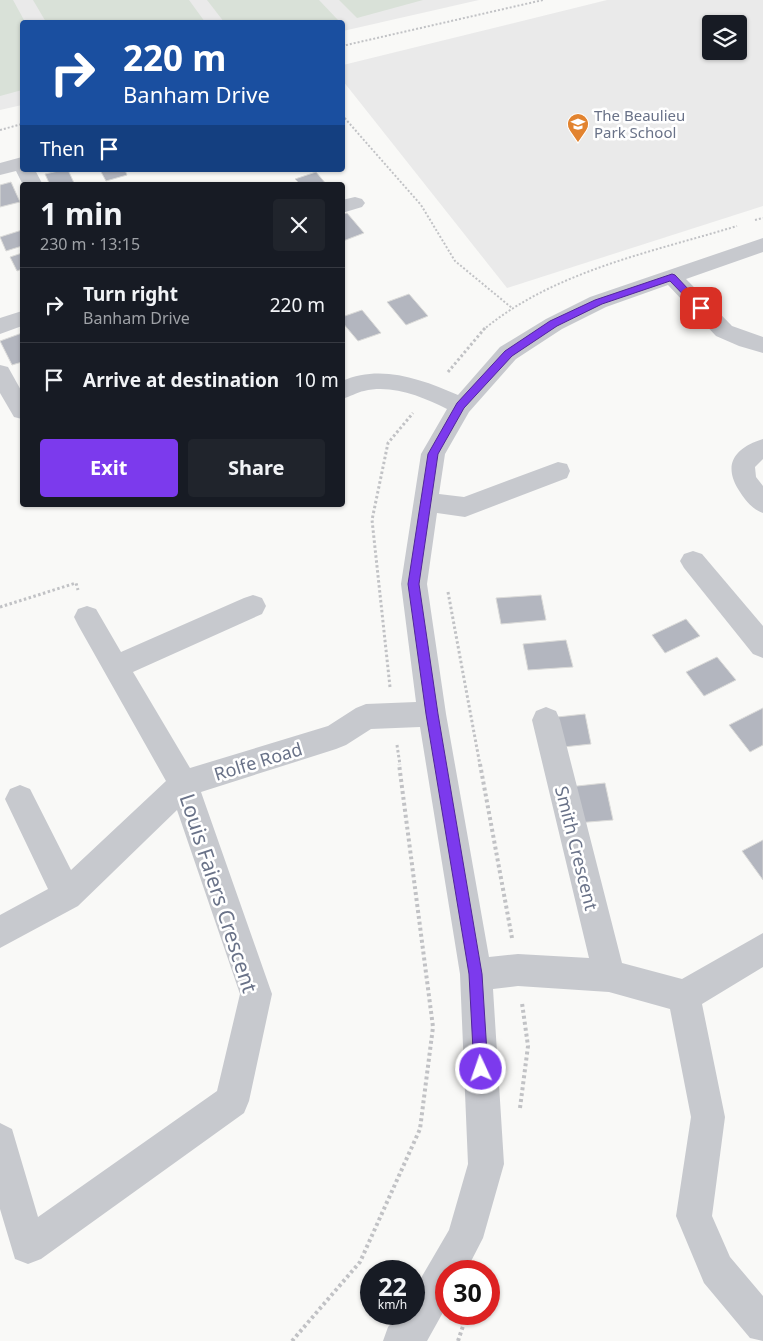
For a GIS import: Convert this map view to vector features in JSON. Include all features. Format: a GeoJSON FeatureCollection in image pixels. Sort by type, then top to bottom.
{"type":"FeatureCollection","features":[{"type":"Feature","properties":{"kind":"street"},"geometry":{"type":"LineString","coordinates":[[0,169],[20,166]]}},
{"type":"Feature","properties":{"kind":"street"},"geometry":{"type":"LineString","coordinates":[[402,1341],[413,1328],[465,1238],[486,1164],[476,974],[432,714],[414,584],[433,454],[461,406],[508,353],[554,324],[598,302],[763,245]]}},
{"type":"Feature","properties":{"kind":"street"},"geometry":{"type":"LineString","coordinates":[[672,277],[724,331],[747,341],[763,345]]}},
{"type":"Feature","properties":{"kind":"street"},"geometry":{"type":"LineString","coordinates":[[0,326],[20,319]]}},
{"type":"Feature","properties":{"kind":"street"},"geometry":{"type":"LineString","coordinates":[[0,373],[20,408]]}},
{"type":"Feature","properties":{"kind":"street"},"geometry":{"type":"LineString","coordinates":[[345,390],[361,383],[388,382],[432,391],[461,406]]}},
{"type":"Feature","properties":{"kind":"street"},"geometry":{"type":"LineString","coordinates":[[763,448],[750,454],[743,464],[744,481],[763,502]]}},
{"type":"Feature","properties":{"kind":"street"},"geometry":{"type":"LineString","coordinates":[[425,502],[464,507],[558,471]]}},
{"type":"Feature","properties":{"kind":"street"},"geometry":{"type":"LineString","coordinates":[[693,561],[763,646]]}},
{"type":"Feature","properties":{"kind":"street"},"geometry":{"type":"LineString","coordinates":[[115,666],[252,606]]}},
{"type":"Feature","properties":{"kind":"street"},"geometry":{"type":"LineString","coordinates":[[87,617],[183,784]]}},
{"type":"Feature","properties":{"kind":"street","name":"Rolfe Road"},"geometry":{"type":"LineString","coordinates":[[183,784],[336,736],[366,717],[432,714]]}},
{"type":"Feature","properties":{"kind":"street","name":"Smith Crescent"},"geometry":{"type":"LineString","coordinates":[[546,720],[609,976]]}},
{"type":"Feature","properties":{"kind":"street","name":"Louis Faiers Crescent"},"geometry":{"type":"LineString","coordinates":[[0,932],[66,895],[183,784],[256,994],[232,1101],[28,1246],[0,1141]]}},
{"type":"Feature","properties":{"kind":"street"},"geometry":{"type":"LineString","coordinates":[[20,799],[66,895]]}},
{"type":"Feature","properties":{"kind":"street"},"geometry":{"type":"LineString","coordinates":[[476,974],[518,970],[609,976],[684,996],[763,949]]}},
{"type":"Feature","properties":{"kind":"street"},"geometry":{"type":"LineString","coordinates":[[684,996],[708,1117],[694,1216],[717,1270],[763,1325]]}},
{"type":"Feature","properties":{"kind":"path"},"geometry":{"type":"LineString","coordinates":[[345,45],[543,0]]}},
{"type":"Feature","properties":{"kind":"path"},"geometry":{"type":"LineString","coordinates":[[345,118],[422,205],[454,261],[512,308]]}},
{"type":"Feature","properties":{"kind":"path"},"geometry":{"type":"LineString","coordinates":[[0,130],[20,125]]}},
{"type":"Feature","properties":{"kind":"path"},"geometry":{"type":"LineString","coordinates":[[0,607],[76,583],[87,617]]}},
{"type":"Feature","properties":{"kind":"path"},"geometry":{"type":"LineString","coordinates":[[458,1341],[464,1325]]}},
{"type":"Feature","properties":{"kind":"shaded area"},"geometry":{"type":"Polygon","coordinates":[[[0,0],[479,0],[345,31],[345,20],[20,20],[20,105],[0,110],[0,0]]]}},
{"type":"Feature","properties":{"kind":"shaded area"},"geometry":{"type":"Polygon","coordinates":[[[0,0],[13,0],[24,20],[20,20],[20,91],[0,96],[0,0]]]}},
{"type":"Feature","properties":{"kind":"shaded area"},"geometry":{"type":"Polygon","coordinates":[[[33,0],[189,0],[204,20],[45,20],[33,0]]]}},
{"type":"Feature","properties":{"kind":"shaded area"},"geometry":{"type":"Polygon","coordinates":[[[207,0],[319,0],[338,20],[222,20],[207,0]]]}},
{"type":"Feature","properties":{"kind":"shaded area"},"geometry":{"type":"Polygon","coordinates":[[[339,0],[423,0],[357,18],[339,0]]]}},
{"type":"Feature","properties":{"kind":"shaded area","name":"The Beaulieu Park School"},"geometry":{"type":"Polygon","coordinates":[[[607,0],[763,0],[763,206],[507,288],[345,84],[345,65],[607,0]]]}},
{"type":"Feature","properties":{"kind":"building"},"geometry":{"type":"Polygon","coordinates":[[[69,172],[74,182],[49,182],[45,174],[69,172]]]}},
{"type":"Feature","properties":{"kind":"building"},"geometry":{"type":"Polygon","coordinates":[[[101,172],[126,172],[127,175],[106,181],[101,172]]]}},
{"type":"Feature","properties":{"kind":"building"},"geometry":{"type":"Polygon","coordinates":[[[316,172],[324,182],[298,182],[295,179],[316,172]]]}},
{"type":"Feature","properties":{"kind":"building"},"geometry":{"type":"Polygon","coordinates":[[[11,182],[20,202],[0,207],[0,185],[11,182]]]}},
{"type":"Feature","properties":{"kind":"building"},"geometry":{"type":"Polygon","coordinates":[[[347,213],[364,233],[345,240],[345,214],[347,213]]]}},
{"type":"Feature","properties":{"kind":"building"},"geometry":{"type":"Polygon","coordinates":[[[20,231],[20,247],[6,251],[0,237],[20,231]]]}},
{"type":"Feature","properties":{"kind":"building"},"geometry":{"type":"Polygon","coordinates":[[[20,254],[20,270],[17,271],[10,257],[20,254]]]}},
{"type":"Feature","properties":{"kind":"building"},"geometry":{"type":"Polygon","coordinates":[[[409,294],[428,316],[406,325],[387,302],[409,294]]]}},
{"type":"Feature","properties":{"kind":"building"},"geometry":{"type":"Polygon","coordinates":[[[362,310],[381,333],[358,341],[345,326],[345,316],[362,310]]]}},
{"type":"Feature","properties":{"kind":"building"},"geometry":{"type":"Polygon","coordinates":[[[20,334],[20,363],[12,365],[0,341],[20,334]]]}},
{"type":"Feature","properties":{"kind":"building"},"geometry":{"type":"Polygon","coordinates":[[[541,595],[546,620],[501,624],[496,598],[541,595]]]}},
{"type":"Feature","properties":{"kind":"building"},"geometry":{"type":"Polygon","coordinates":[[[686,619],[700,636],[665,653],[652,635],[686,619]]]}},
{"type":"Feature","properties":{"kind":"building"},"geometry":{"type":"Polygon","coordinates":[[[566,640],[573,667],[528,670],[523,644],[566,640]]]}},
{"type":"Feature","properties":{"kind":"building"},"geometry":{"type":"Polygon","coordinates":[[[717,657],[736,680],[704,696],[686,672],[717,657]]]}},
{"type":"Feature","properties":{"kind":"building"},"geometry":{"type":"Polygon","coordinates":[[[763,708],[763,745],[750,752],[729,725],[763,708]]]}},
{"type":"Feature","properties":{"kind":"building"},"geometry":{"type":"Polygon","coordinates":[[[585,714],[591,744],[554,748],[548,718],[585,714]]]}},
{"type":"Feature","properties":{"kind":"building"},"geometry":{"type":"Polygon","coordinates":[[[605,783],[613,820],[576,823],[568,787],[605,783]]]}},
{"type":"Feature","properties":{"kind":"building"},"geometry":{"type":"Polygon","coordinates":[[[763,840],[763,880],[742,851],[763,840]]]}},
{"type":"Feature","properties":{"kind":"place","name":"The Beaulieu Park School"},"geometry":{"type":"Point","coordinates":[578,143]}},
{"type":"Feature","properties":{"kind":"route"},"geometry":{"type":"LineString","coordinates":[[481,1069],[476,974],[432,714],[414,584],[433,454],[461,406],[508,353],[554,324],[598,302],[672,277],[701,308]]}}]}
